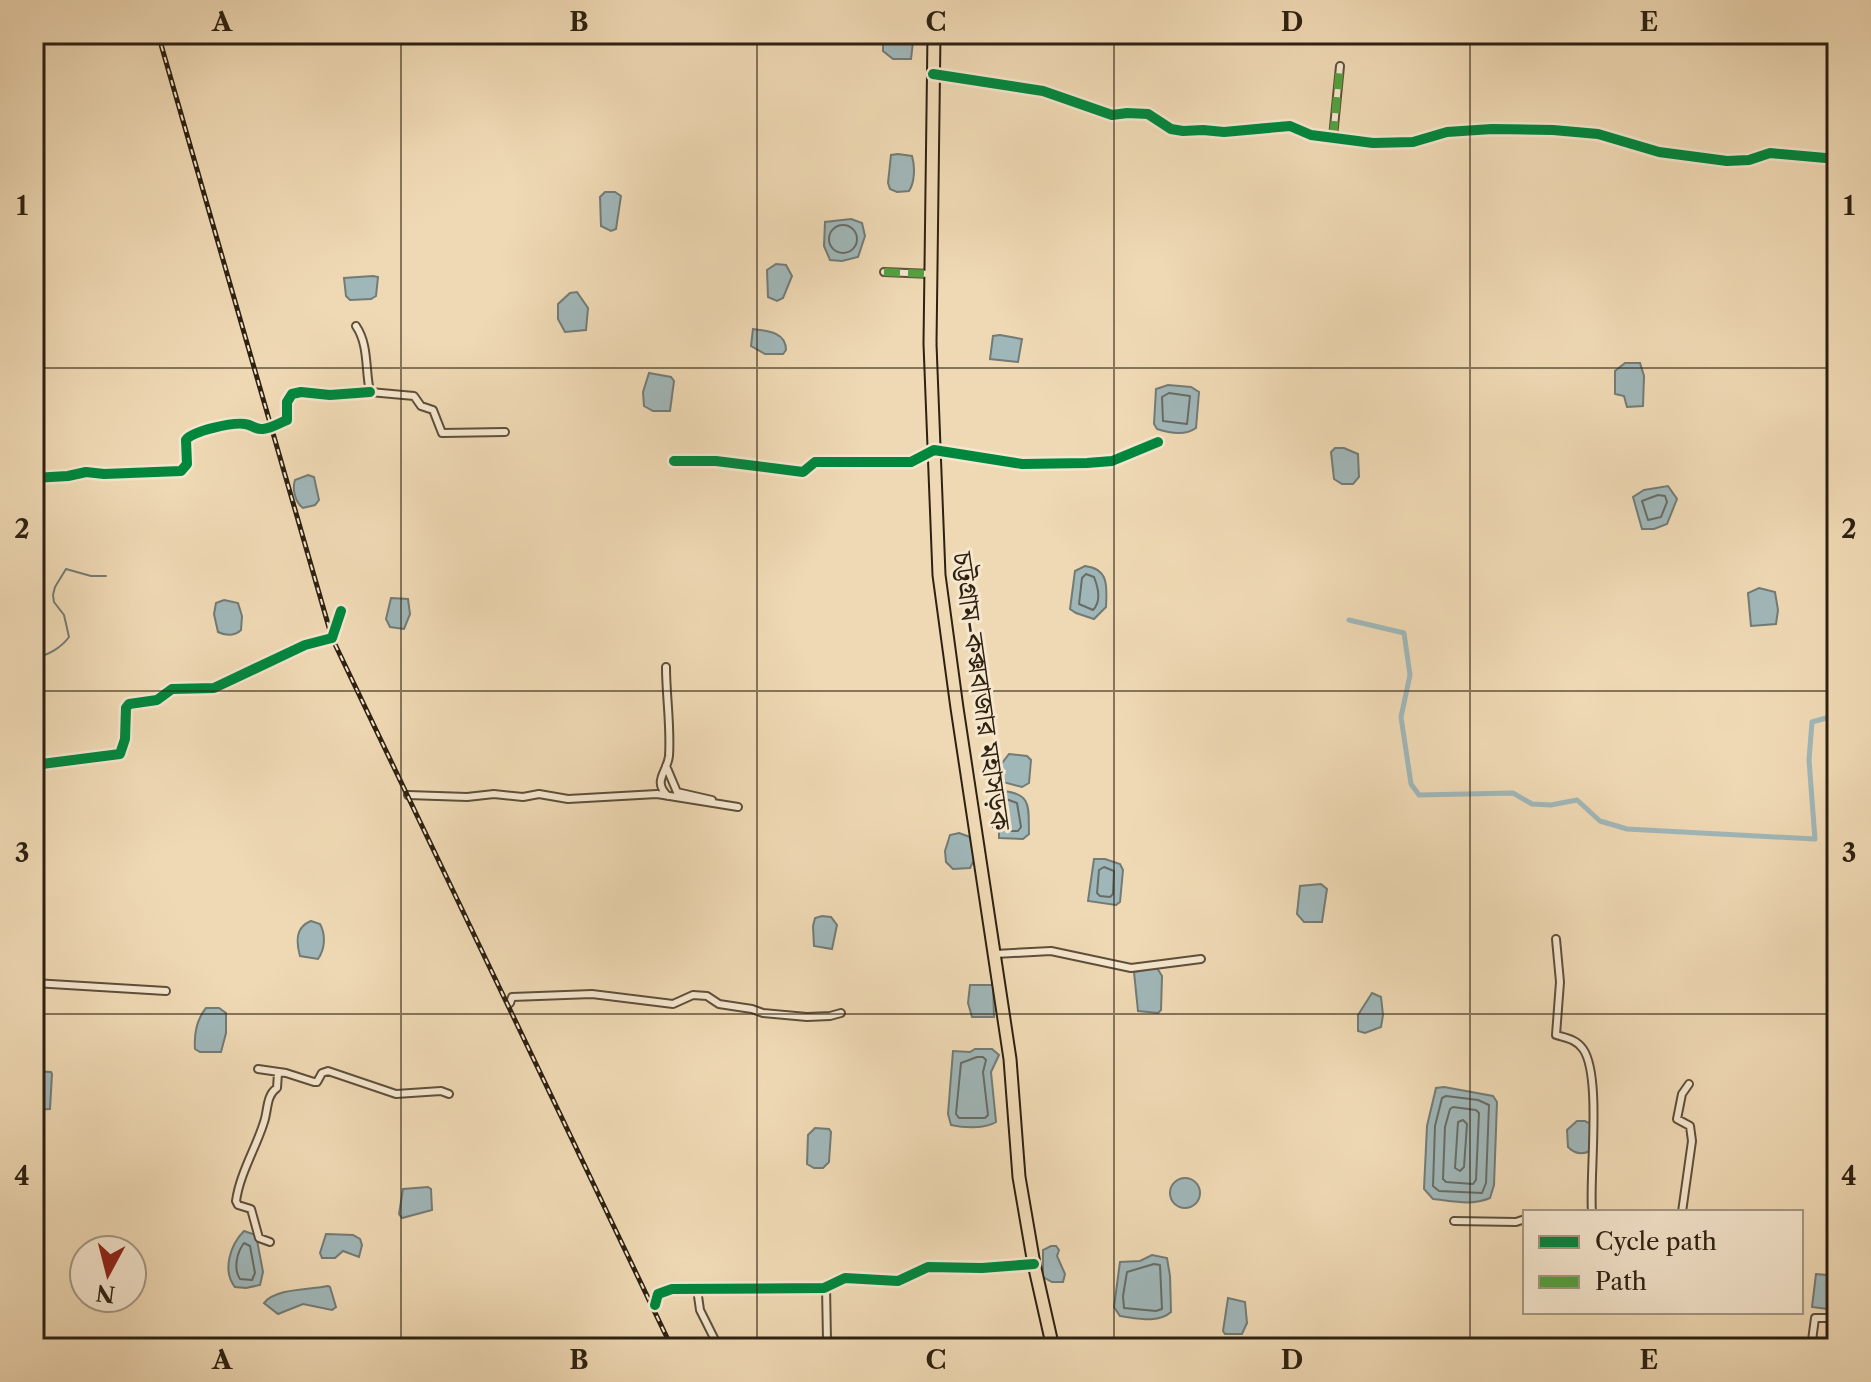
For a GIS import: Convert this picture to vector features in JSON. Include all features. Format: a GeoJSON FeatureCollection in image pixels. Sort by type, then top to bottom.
{"type":"FeatureCollection","features":[{"type":"Feature","properties":{"kind":"highway","name":"চট্টগ্রাম-কক্সবাজার মহাসড়ক"},"geometry":{"type":"LineString","coordinates":[[934,34],[931,274],[939,575],[1010,1059],[1019,1177],[1053,1348]]}},
{"type":"Feature","properties":{"kind":"street"},"geometry":{"type":"LineString","coordinates":[[1333,137],[1340,66]]}},
{"type":"Feature","properties":{"kind":"street"},"geometry":{"type":"LineString","coordinates":[[933,74],[1043,91],[1112,115],[1148,114],[1171,129],[1224,132],[1290,126],[1311,135],[1373,143],[1404,142],[1447,132],[1553,130],[1598,134],[1659,152],[1727,161],[1749,160],[1770,153],[1837,159]]}},
{"type":"Feature","properties":{"kind":"street"},"geometry":{"type":"LineString","coordinates":[[884,272],[931,274]]}},
{"type":"Feature","properties":{"kind":"street"},"geometry":{"type":"LineString","coordinates":[[356,326],[364,345],[370,392]]}},
{"type":"Feature","properties":{"kind":"street"},"geometry":{"type":"LineString","coordinates":[[34,478],[86,472],[181,471],[187,464],[186,440],[191,434],[233,424],[246,424],[257,429],[272,428],[287,420],[287,402],[292,394],[301,392],[330,395],[370,392],[414,396],[421,406],[433,410],[442,433],[505,432]]}},
{"type":"Feature","properties":{"kind":"street"},"geometry":{"type":"LineString","coordinates":[[674,461],[716,461],[803,472],[815,462],[911,462],[934,450],[1047,465],[1112,461],[1158,442]]}},
{"type":"Feature","properties":{"kind":"street"},"geometry":{"type":"LineString","coordinates":[[34,765],[120,754],[129,704],[157,700],[172,689],[214,688],[305,645],[332,638],[341,611]]}},
{"type":"Feature","properties":{"kind":"street"},"geometry":{"type":"LineString","coordinates":[[666,667],[670,699],[667,712],[669,759],[660,782],[661,790],[668,796]]}},
{"type":"Feature","properties":{"kind":"street"},"geometry":{"type":"LineString","coordinates":[[408,795],[467,797],[494,794],[523,797],[539,794],[568,799],[668,796],[734,807],[677,792],[666,766]]}},
{"type":"Feature","properties":{"kind":"street"},"geometry":{"type":"LineString","coordinates":[[1556,939],[1560,982],[1556,1035],[1575,1041],[1585,1051],[1589,1071],[1594,1124],[1592,1210]]}},
{"type":"Feature","properties":{"kind":"street"},"geometry":{"type":"LineString","coordinates":[[995,954],[1051,951],[1131,968],[1201,959]]}},
{"type":"Feature","properties":{"kind":"street"},"geometry":{"type":"LineString","coordinates":[[34,983],[166,991]]}},
{"type":"Feature","properties":{"kind":"street"},"geometry":{"type":"LineString","coordinates":[[510,1003],[512,997],[572,993],[673,1004],[693,995],[707,996],[719,1004],[763,1013],[807,1017],[841,1013]]}},
{"type":"Feature","properties":{"kind":"street"},"geometry":{"type":"LineString","coordinates":[[258,1069],[314,1082],[328,1071],[396,1094],[441,1091],[449,1094]]}},
{"type":"Feature","properties":{"kind":"street"},"geometry":{"type":"LineString","coordinates":[[270,1242],[259,1238],[251,1209],[238,1205],[236,1201],[252,1147],[265,1120],[270,1094],[277,1088],[278,1073]]}},
{"type":"Feature","properties":{"kind":"street"},"geometry":{"type":"LineString","coordinates":[[1682,1210],[1692,1141],[1690,1126],[1677,1119],[1682,1094],[1689,1084]]}},
{"type":"Feature","properties":{"kind":"street"},"geometry":{"type":"LineString","coordinates":[[1454,1221],[1523,1220]]}},
{"type":"Feature","properties":{"kind":"street"},"geometry":{"type":"LineString","coordinates":[[655,1305],[658,1294],[664,1291],[826,1287],[845,1278],[898,1281],[928,1267],[982,1268],[1034,1264]]}},
{"type":"Feature","properties":{"kind":"street"},"geometry":{"type":"LineString","coordinates":[[826,1287],[827,1340]]}},
{"type":"Feature","properties":{"kind":"street"},"geometry":{"type":"LineString","coordinates":[[697,1289],[700,1310],[719,1348]]}},
{"type":"Feature","properties":{"kind":"street"},"geometry":{"type":"LineString","coordinates":[[1811,1348],[1815,1318],[1837,1318]]}},
{"type":"Feature","properties":{"kind":"water"},"geometry":{"type":"Polygon","coordinates":[[[883,34],[914,34],[911,59],[893,59],[883,51],[883,34]]]}},
{"type":"Feature","properties":{"kind":"water"},"geometry":{"type":"Polygon","coordinates":[[[891,155],[912,156],[914,174],[909,191],[897,192],[890,189],[888,183],[891,155]]]}},
{"type":"Feature","properties":{"kind":"water"},"geometry":{"type":"Polygon","coordinates":[[[605,192],[615,192],[621,196],[616,229],[611,231],[601,226],[600,197],[605,192]]]}},
{"type":"Feature","properties":{"kind":"water"},"geometry":{"type":"Polygon","coordinates":[[[851,219],[862,223],[865,236],[858,257],[830,260],[824,246],[825,222],[851,219]]]}},
{"type":"Feature","properties":{"kind":"water"},"geometry":{"type":"Polygon","coordinates":[[[776,264],[786,265],[792,276],[783,298],[777,301],[768,297],[767,270],[776,264]]]}},
{"type":"Feature","properties":{"kind":"water"},"geometry":{"type":"Polygon","coordinates":[[[378,277],[376,296],[350,300],[346,296],[344,278],[378,277]]]}},
{"type":"Feature","properties":{"kind":"water"},"geometry":{"type":"Polygon","coordinates":[[[577,292],[588,308],[586,330],[565,332],[558,319],[558,304],[570,293],[577,292]]]}},
{"type":"Feature","properties":{"kind":"water"},"geometry":{"type":"Polygon","coordinates":[[[753,329],[780,336],[786,350],[783,354],[765,354],[751,346],[753,329]]]}},
{"type":"Feature","properties":{"kind":"water"},"geometry":{"type":"Polygon","coordinates":[[[993,336],[1022,339],[1018,362],[990,359],[993,336]]]}},
{"type":"Feature","properties":{"kind":"water"},"geometry":{"type":"Polygon","coordinates":[[[1625,363],[1640,363],[1644,376],[1643,406],[1627,407],[1624,396],[1615,394],[1615,371],[1625,363]]]}},
{"type":"Feature","properties":{"kind":"water"},"geometry":{"type":"Polygon","coordinates":[[[649,373],[671,377],[674,381],[670,411],[653,411],[644,406],[643,392],[649,373]]]}},
{"type":"Feature","properties":{"kind":"water"},"geometry":{"type":"Polygon","coordinates":[[[1168,385],[1191,387],[1199,392],[1196,428],[1192,431],[1172,433],[1157,429],[1154,424],[1156,389],[1168,385]]]}},
{"type":"Feature","properties":{"kind":"water"},"geometry":{"type":"Polygon","coordinates":[[[1335,448],[1358,454],[1359,477],[1353,484],[1342,484],[1334,479],[1331,452],[1335,448]]]}},
{"type":"Feature","properties":{"kind":"water"},"geometry":{"type":"Polygon","coordinates":[[[308,475],[314,477],[319,500],[315,505],[303,508],[296,499],[294,484],[295,480],[308,475]]]}},
{"type":"Feature","properties":{"kind":"water"},"geometry":{"type":"Polygon","coordinates":[[[1668,486],[1677,499],[1667,524],[1642,529],[1633,497],[1644,490],[1668,486]]]}},
{"type":"Feature","properties":{"kind":"water"},"geometry":{"type":"Polygon","coordinates":[[[1085,566],[1099,571],[1105,580],[1106,607],[1094,619],[1070,609],[1075,571],[1085,566]]]}},
{"type":"Feature","properties":{"kind":"water"},"geometry":{"type":"Polygon","coordinates":[[[1759,588],[1775,592],[1778,610],[1776,624],[1751,626],[1748,593],[1759,588]]]}},
{"type":"Feature","properties":{"kind":"water"},"geometry":{"type":"Polygon","coordinates":[[[391,598],[408,599],[410,614],[404,629],[390,627],[386,619],[391,598]]]}},
{"type":"Feature","properties":{"kind":"water"},"geometry":{"type":"Polygon","coordinates":[[[224,600],[238,603],[242,616],[241,630],[233,634],[218,632],[214,614],[216,603],[224,600]]]}},
{"type":"Feature","properties":{"kind":"water"},"geometry":{"type":"Polygon","coordinates":[[[1009,754],[1027,756],[1031,760],[1029,783],[1022,787],[1003,782],[999,767],[1009,754]]]}},
{"type":"Feature","properties":{"kind":"water"},"geometry":{"type":"Polygon","coordinates":[[[1003,791],[1020,795],[1027,804],[1029,834],[1023,839],[999,838],[999,829],[993,827],[996,794],[1003,791]]]}},
{"type":"Feature","properties":{"kind":"water"},"geometry":{"type":"Polygon","coordinates":[[[959,833],[970,837],[974,860],[970,868],[953,869],[946,862],[945,851],[950,835],[959,833]]]}},
{"type":"Feature","properties":{"kind":"water"},"geometry":{"type":"Polygon","coordinates":[[[1094,859],[1120,864],[1123,870],[1120,902],[1116,905],[1088,901],[1094,859]]]}},
{"type":"Feature","properties":{"kind":"water"},"geometry":{"type":"Polygon","coordinates":[[[1321,884],[1327,889],[1322,922],[1304,922],[1297,914],[1300,886],[1321,884]]]}},
{"type":"Feature","properties":{"kind":"water"},"geometry":{"type":"Polygon","coordinates":[[[831,917],[837,925],[832,949],[814,946],[815,918],[831,917]]]}},
{"type":"Feature","properties":{"kind":"water"},"geometry":{"type":"Polygon","coordinates":[[[311,921],[320,924],[324,937],[318,959],[300,956],[299,951],[299,931],[311,921]]]}},
{"type":"Feature","properties":{"kind":"water"},"geometry":{"type":"Polygon","coordinates":[[[1157,968],[1162,976],[1161,1010],[1158,1013],[1138,1011],[1134,972],[1157,968]]]}},
{"type":"Feature","properties":{"kind":"water"},"geometry":{"type":"Polygon","coordinates":[[[970,985],[993,985],[994,1017],[972,1017],[968,1003],[970,985]]]}},
{"type":"Feature","properties":{"kind":"water"},"geometry":{"type":"Polygon","coordinates":[[[1372,993],[1381,997],[1381,1027],[1365,1033],[1358,1031],[1358,1015],[1372,993]]]}},
{"type":"Feature","properties":{"kind":"water"},"geometry":{"type":"Polygon","coordinates":[[[206,1008],[219,1008],[226,1013],[226,1033],[221,1052],[200,1052],[195,1049],[197,1027],[206,1008]]]}},
{"type":"Feature","properties":{"kind":"water"},"geometry":{"type":"Polygon","coordinates":[[[992,1049],[999,1055],[991,1072],[996,1122],[974,1127],[951,1125],[948,1114],[953,1051],[970,1052],[992,1049]]]}},
{"type":"Feature","properties":{"kind":"water"},"geometry":{"type":"Polygon","coordinates":[[[34,1071],[52,1074],[50,1109],[34,1110],[34,1071]]]}},
{"type":"Feature","properties":{"kind":"water"},"geometry":{"type":"Polygon","coordinates":[[[1436,1088],[1493,1096],[1497,1102],[1494,1185],[1490,1198],[1469,1202],[1433,1199],[1424,1189],[1427,1126],[1436,1088]]]}},
{"type":"Feature","properties":{"kind":"water"},"geometry":{"type":"Polygon","coordinates":[[[1577,1121],[1591,1124],[1590,1151],[1578,1153],[1568,1147],[1567,1130],[1577,1121]]]}},
{"type":"Feature","properties":{"kind":"water"},"geometry":{"type":"Polygon","coordinates":[[[815,1128],[829,1129],[831,1132],[829,1162],[823,1168],[807,1164],[808,1135],[815,1128]]]}},
{"type":"Feature","properties":{"kind":"water"},"geometry":{"type":"Polygon","coordinates":[[[1185,1178],[1196,1182],[1200,1193],[1196,1204],[1185,1208],[1174,1204],[1170,1193],[1174,1182],[1185,1178]]]}},
{"type":"Feature","properties":{"kind":"water"},"geometry":{"type":"Polygon","coordinates":[[[403,1189],[431,1189],[432,1210],[402,1218],[399,1214],[403,1189]]]}},
{"type":"Feature","properties":{"kind":"water"},"geometry":{"type":"Polygon","coordinates":[[[244,1231],[256,1235],[263,1272],[260,1285],[246,1288],[235,1287],[228,1266],[235,1243],[244,1231]]]}},
{"type":"Feature","properties":{"kind":"water"},"geometry":{"type":"Polygon","coordinates":[[[326,1234],[353,1235],[360,1239],[359,1257],[343,1251],[335,1258],[322,1258],[320,1253],[326,1234]]]}},
{"type":"Feature","properties":{"kind":"water"},"geometry":{"type":"Polygon","coordinates":[[[1051,1246],[1059,1250],[1057,1256],[1065,1274],[1063,1282],[1052,1282],[1043,1277],[1043,1250],[1051,1246]]]}},
{"type":"Feature","properties":{"kind":"water"},"geometry":{"type":"Polygon","coordinates":[[[1152,1255],[1167,1258],[1171,1312],[1153,1319],[1120,1316],[1114,1307],[1120,1262],[1140,1261],[1152,1255]]]}},
{"type":"Feature","properties":{"kind":"water"},"geometry":{"type":"Polygon","coordinates":[[[1816,1274],[1837,1276],[1835,1304],[1827,1309],[1812,1307],[1816,1274]]]}},
{"type":"Feature","properties":{"kind":"water"},"geometry":{"type":"Polygon","coordinates":[[[328,1286],[336,1307],[332,1310],[303,1304],[278,1314],[264,1303],[285,1292],[328,1286]]]}},
{"type":"Feature","properties":{"kind":"water"},"geometry":{"type":"Polygon","coordinates":[[[1228,1298],[1245,1302],[1247,1323],[1242,1334],[1225,1334],[1223,1331],[1228,1298]]]}},
{"type":"Feature","properties":{"kind":"waterway"},"geometry":{"type":"LineString","coordinates":[[34,659],[54,651],[69,637],[64,615],[54,602],[53,595],[66,569],[91,576],[106,576]]}},
{"type":"Feature","properties":{"kind":"waterway"},"geometry":{"type":"LineString","coordinates":[[1349,620],[1404,633],[1410,675],[1401,717],[1411,784],[1419,795],[1513,793],[1532,804],[1551,805],[1577,800],[1600,821],[1627,829],[1815,839],[1809,760],[1812,722],[1837,715]]}},
{"type":"Feature","properties":{"kind":"railway"},"geometry":{"type":"LineString","coordinates":[[158,34],[332,638],[672,1348]]}},
{"type":"Feature","properties":{"kind":"marked path"},"geometry":{"type":"LineString","coordinates":[[1333,137],[1340,66]]}},
{"type":"Feature","properties":{"kind":"marked path"},"geometry":{"type":"LineString","coordinates":[[884,272],[931,274]]}},
{"type":"Feature","properties":{"kind":"cycle path"},"geometry":{"type":"LineString","coordinates":[[933,74],[1043,91],[1112,115],[1148,114],[1171,129],[1183,131],[1224,132],[1290,126],[1311,135],[1373,143],[1413,142],[1447,132],[1553,130],[1598,134],[1659,152],[1727,161],[1749,160],[1770,153],[1837,159]]}},
{"type":"Feature","properties":{"kind":"cycle path"},"geometry":{"type":"LineString","coordinates":[[34,478],[86,472],[181,471],[187,464],[186,440],[196,433],[232,424],[260,429],[272,427],[287,420],[287,402],[292,394],[370,392]]}},
{"type":"Feature","properties":{"kind":"cycle path"},"geometry":{"type":"LineString","coordinates":[[674,461],[716,461],[803,472],[815,462],[911,462],[934,450],[1022,464],[1087,463],[1112,461],[1158,442]]}},
{"type":"Feature","properties":{"kind":"cycle path"},"geometry":{"type":"LineString","coordinates":[[34,765],[120,754],[129,704],[157,700],[172,689],[214,688],[305,645],[332,638],[341,611]]}},
{"type":"Feature","properties":{"kind":"cycle path"},"geometry":{"type":"LineString","coordinates":[[655,1305],[658,1294],[672,1289],[824,1288],[845,1278],[898,1281],[928,1267],[982,1268],[1034,1264]]}}]}
